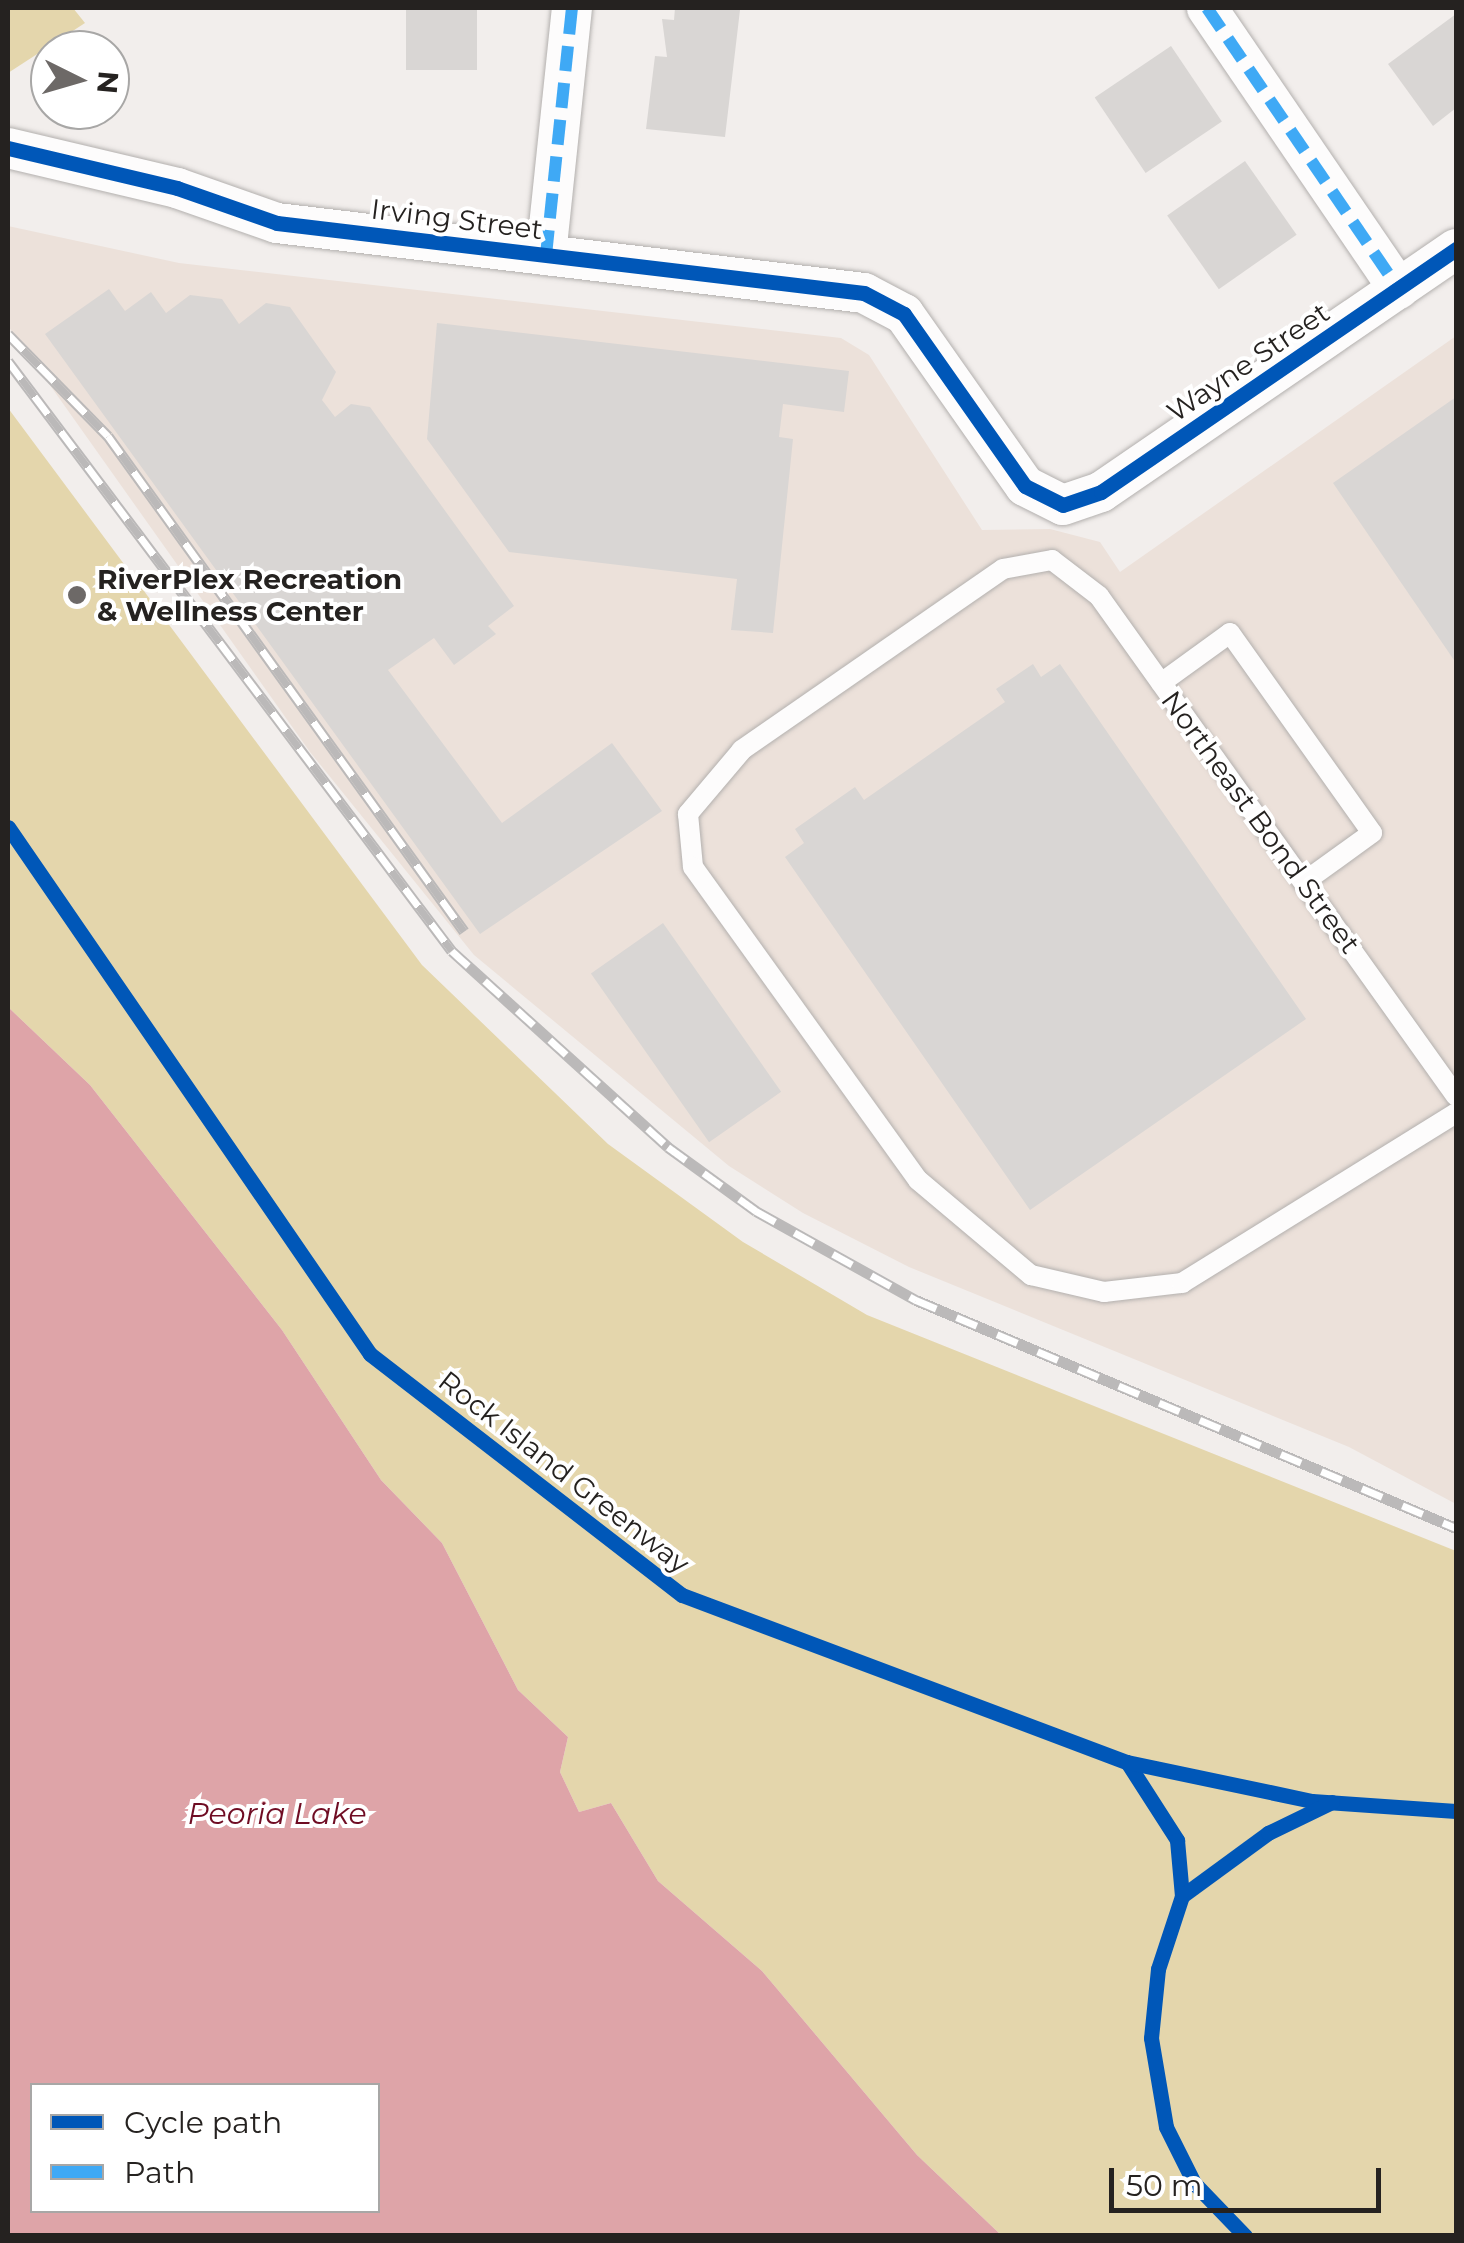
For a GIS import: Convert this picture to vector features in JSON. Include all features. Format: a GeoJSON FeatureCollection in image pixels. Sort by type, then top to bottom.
{"type":"FeatureCollection","features":[{"type":"Feature","properties":{"kind":"street"},"geometry":{"type":"LineString","coordinates":[[546,254],[572,8]]}},
{"type":"Feature","properties":{"kind":"street"},"geometry":{"type":"LineString","coordinates":[[1208,8],[1399,289]]}},
{"type":"Feature","properties":{"kind":"street","name":"Irving Street"},"geometry":{"type":"LineString","coordinates":[[8,148],[177,188],[278,223],[864,292],[904,314],[1025,486],[1062,505]]}},
{"type":"Feature","properties":{"kind":"street","name":"Wayne Street"},"geometry":{"type":"LineString","coordinates":[[1062,505],[1102,492],[1456,250]]}},
{"type":"Feature","properties":{"kind":"lane","name":"Northeast Bond Street"},"geometry":{"type":"LineString","coordinates":[[1456,1096],[1099,596],[1052,560],[1003,569],[742,750],[688,814],[693,866],[918,1180],[1031,1274],[1104,1292],[1182,1283],[1456,1114]]}},
{"type":"Feature","properties":{"kind":"lane"},"geometry":{"type":"LineString","coordinates":[[1161,682],[1230,633],[1372,833],[1304,882]]}},
{"type":"Feature","properties":{"kind":"shaded area"},"geometry":{"type":"Polygon","coordinates":[[[8,8],[73,8],[85,23],[74,30],[30,30],[30,59],[8,73],[8,8]]]}},
{"type":"Feature","properties":{"kind":"shaded area"},"geometry":{"type":"Polygon","coordinates":[[[8,226],[179,263],[841,338],[869,355],[982,530],[1050,529],[1100,542],[1120,572],[1456,336],[1456,1504],[1349,1447],[909,1267],[803,1213],[729,1166],[474,955],[310,752],[8,326],[8,226]]]}},
{"type":"Feature","properties":{"kind":"shaded area"},"geometry":{"type":"Polygon","coordinates":[[[8,408],[422,965],[608,1144],[743,1242],[867,1315],[1456,1551],[1456,2235],[1001,2235],[917,2155],[762,1971],[658,1881],[611,1803],[579,1812],[560,1772],[568,1737],[518,1690],[442,1543],[381,1480],[282,1330],[90,1085],[8,1007],[8,408]]]}},
{"type":"Feature","properties":{"kind":"water","name":"Peoria Lake"},"geometry":{"type":"Polygon","coordinates":[[[8,1007],[90,1085],[282,1330],[381,1480],[442,1543],[518,1690],[568,1737],[560,1772],[579,1812],[611,1803],[658,1881],[762,1971],[917,2155],[1001,2235],[8,2235],[8,1007]]]}},
{"type":"Feature","properties":{"kind":"building"},"geometry":{"type":"Polygon","coordinates":[[[406,8],[477,8],[477,70],[406,70],[406,8]]]}},
{"type":"Feature","properties":{"kind":"building"},"geometry":{"type":"Polygon","coordinates":[[[675,8],[740,10],[725,137],[646,129],[655,56],[667,57],[662,19],[674,20],[675,8]]]}},
{"type":"Feature","properties":{"kind":"building"},"geometry":{"type":"Polygon","coordinates":[[[1456,14],[1456,108],[1433,126],[1388,64],[1456,14]]]}},
{"type":"Feature","properties":{"kind":"building"},"geometry":{"type":"Polygon","coordinates":[[[1171,46],[1222,121],[1146,173],[1095,97],[1171,46]]]}},
{"type":"Feature","properties":{"kind":"building"},"geometry":{"type":"Polygon","coordinates":[[[1245,161],[1297,235],[1219,289],[1167,215],[1245,161]]]}},
{"type":"Feature","properties":{"kind":"building"},"geometry":{"type":"Polygon","coordinates":[[[109,289],[125,311],[151,292],[166,313],[190,295],[222,299],[239,324],[266,303],[290,307],[336,372],[322,400],[335,417],[351,404],[370,407],[514,606],[488,626],[496,634],[454,665],[434,638],[388,670],[502,823],[612,743],[662,811],[480,934],[45,334],[109,289]]]}},
{"type":"Feature","properties":{"kind":"building"},"geometry":{"type":"Polygon","coordinates":[[[437,323],[849,371],[844,412],[783,404],[779,437],[793,439],[773,633],[731,630],[737,579],[509,552],[427,439],[437,323]]]}},
{"type":"Feature","properties":{"kind":"building"},"geometry":{"type":"Polygon","coordinates":[[[1456,397],[1456,663],[1333,483],[1456,397]]]}},
{"type":"Feature","properties":{"kind":"building"},"geometry":{"type":"Polygon","coordinates":[[[1033,664],[1041,677],[1060,664],[1306,1019],[1030,1210],[785,857],[804,843],[795,829],[855,787],[864,800],[1005,702],[996,689],[1033,664]]]}},
{"type":"Feature","properties":{"kind":"building"},"geometry":{"type":"Polygon","coordinates":[[[663,923],[781,1092],[709,1142],[591,973],[663,923]]]}},
{"type":"Feature","properties":{"kind":"railway"},"geometry":{"type":"LineString","coordinates":[[8,334],[108,436],[464,931]]}},
{"type":"Feature","properties":{"kind":"railway"},"geometry":{"type":"LineString","coordinates":[[8,361],[452,951],[668,1147],[756,1211],[916,1300],[1456,1528]]}},
{"type":"Feature","properties":{"kind":"marked path"},"geometry":{"type":"LineString","coordinates":[[546,255],[572,8]]}},
{"type":"Feature","properties":{"kind":"marked path"},"geometry":{"type":"LineString","coordinates":[[1207,8],[1399,289]]}},
{"type":"Feature","properties":{"kind":"cycle path"},"geometry":{"type":"LineString","coordinates":[[8,148],[177,188],[277,223],[864,293],[904,314],[1025,486],[1063,505],[1101,492],[1456,249]]}},
{"type":"Feature","properties":{"kind":"cycle path","name":"Rock Island Greenway"},"geometry":{"type":"LineString","coordinates":[[8,827],[370,1354],[682,1595],[1127,1762],[1177,1840],[1182,1896],[1158,1969],[1151,2038],[1166,2127],[1194,2183],[1245,2236]]}},
{"type":"Feature","properties":{"kind":"cycle path"},"geometry":{"type":"LineString","coordinates":[[1127,1762],[1312,1801],[1456,1811]]}},
{"type":"Feature","properties":{"kind":"cycle path"},"geometry":{"type":"LineString","coordinates":[[1182,1896],[1268,1833],[1332,1802]]}},
{"type":"Feature","properties":{"kind":"place","name":"RiverPlex Recreation & Wellness Center"},"geometry":{"type":"Point","coordinates":[77,595]}}]}
